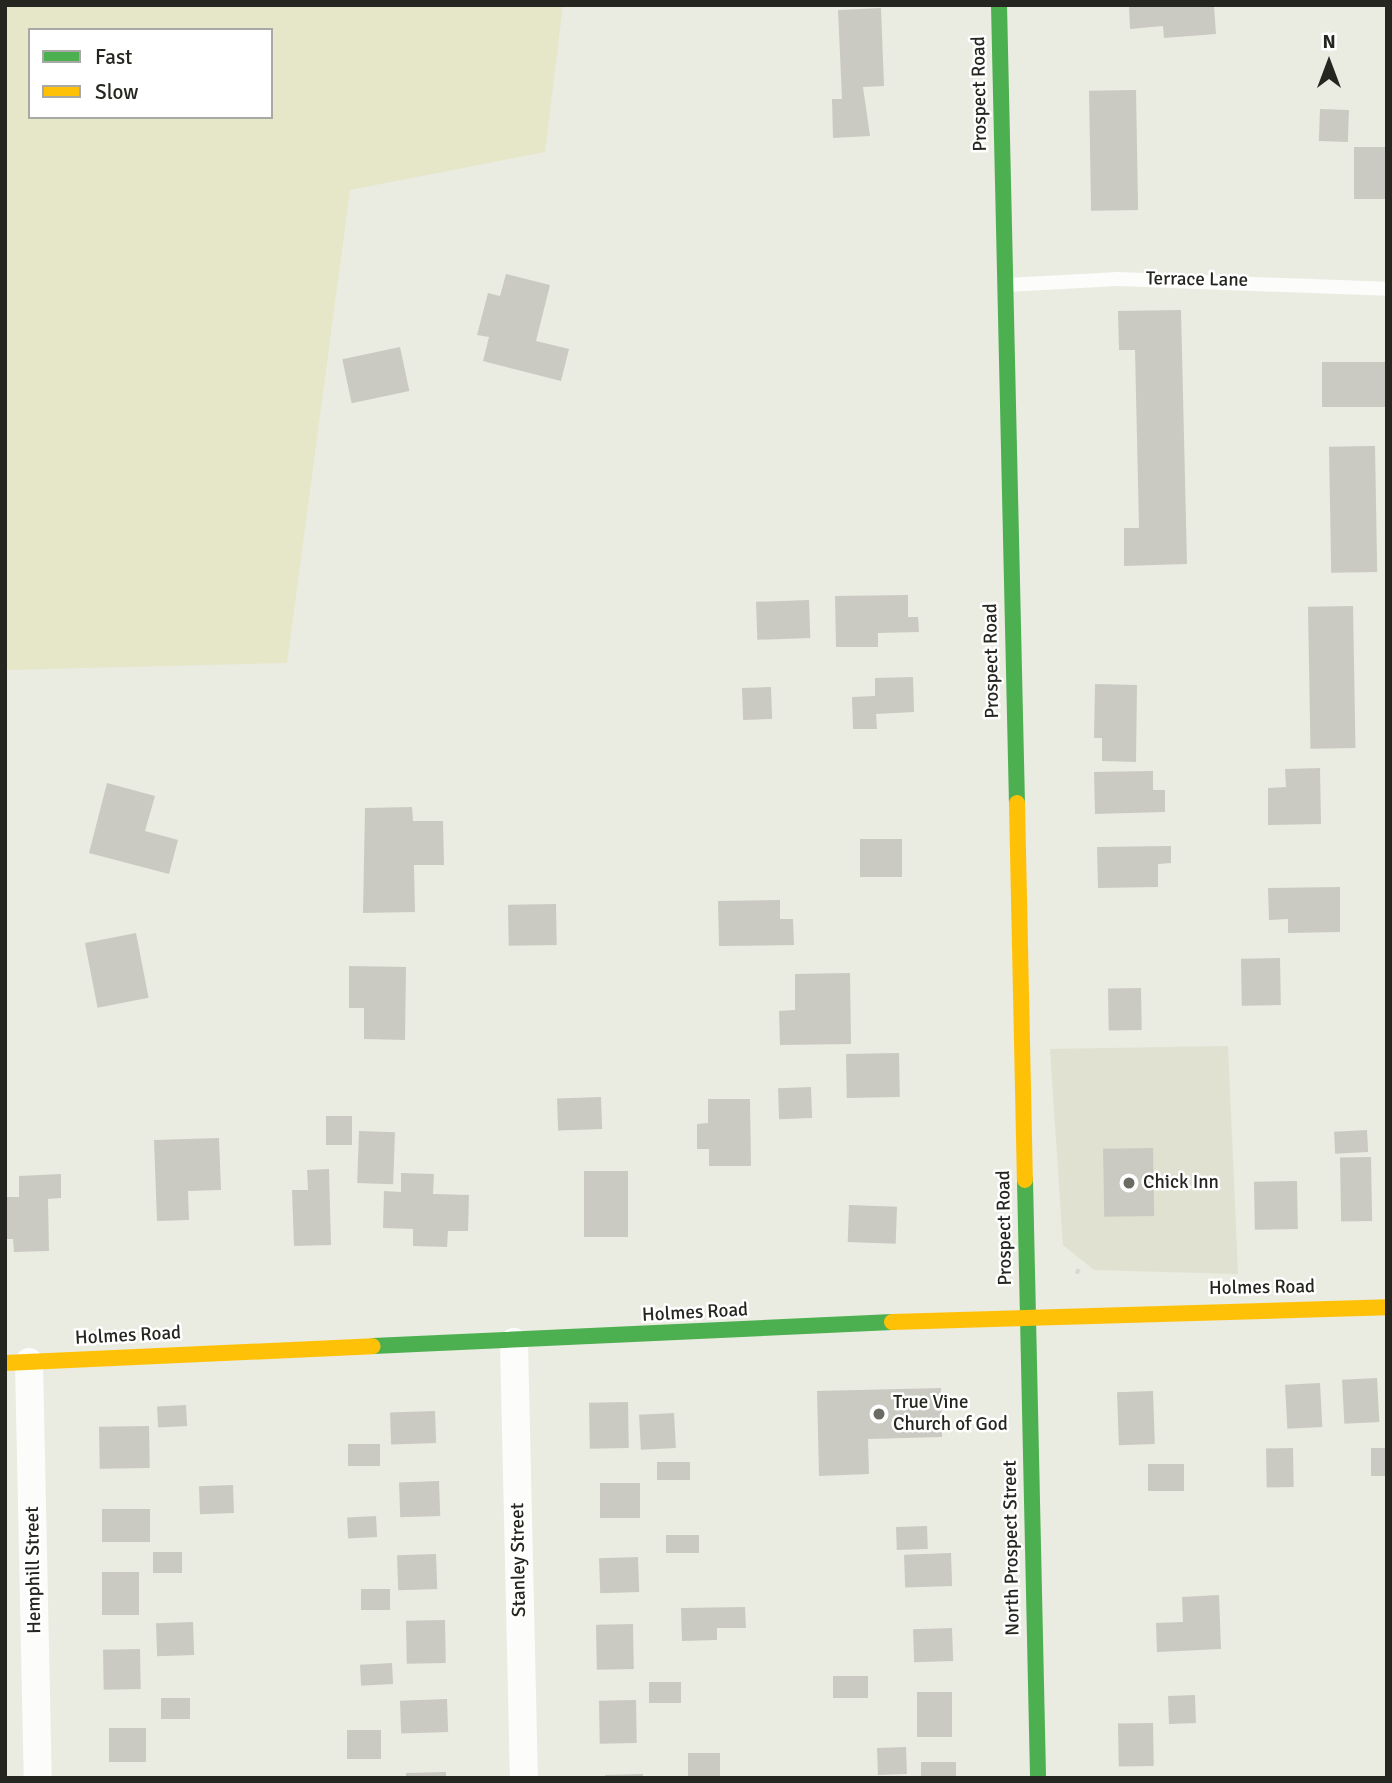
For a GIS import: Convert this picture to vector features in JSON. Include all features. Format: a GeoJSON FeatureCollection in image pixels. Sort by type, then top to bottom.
{"type":"FeatureCollection","features":[{"type":"Feature","properties":{"kind":"main road","name":"Prospect Road"},"geometry":{"type":"LineString","coordinates":[[999,5],[1027,1317]]}},
{"type":"Feature","properties":{"kind":"main road","name":"Holmes Road"},"geometry":{"type":"LineString","coordinates":[[17,1363],[1027,1317],[1387,1307]]}},
{"type":"Feature","properties":{"kind":"main road","name":"North Prospect Street"},"geometry":{"type":"LineString","coordinates":[[1027,1317],[1038,1778]]}},
{"type":"Feature","properties":{"kind":"street","name":"Stanley Street"},"geometry":{"type":"LineString","coordinates":[[514,1342],[524,1778]]}},
{"type":"Feature","properties":{"kind":"street","name":"Hemphill Street"},"geometry":{"type":"LineString","coordinates":[[17,1363],[38,1778]]}},
{"type":"Feature","properties":{"kind":"lane","name":"Terrace Lane"},"geometry":{"type":"LineString","coordinates":[[1006,285],[1118,279],[1387,289]]}},
{"type":"Feature","properties":{"kind":"shaded area"},"geometry":{"type":"Polygon","coordinates":[[[1228,1046],[1238,1274],[1094,1270],[1063,1245],[1050,1049],[1228,1046]]]}},
{"type":"Feature","properties":{"kind":"green space"},"geometry":{"type":"Polygon","coordinates":[[[5,5],[563,5],[545,152],[350,190],[287,663],[5,670],[5,5]]]}},
{"type":"Feature","properties":{"kind":"building"},"geometry":{"type":"Polygon","coordinates":[[[1129,5],[1214,6],[1216,34],[1164,38],[1163,26],[1130,29],[1129,5]]]}},
{"type":"Feature","properties":{"kind":"building"},"geometry":{"type":"Polygon","coordinates":[[[881,8],[884,86],[863,87],[870,136],[833,138],[832,99],[842,99],[838,10],[881,8]]]}},
{"type":"Feature","properties":{"kind":"building"},"geometry":{"type":"Polygon","coordinates":[[[1136,90],[1138,210],[1091,211],[1089,91],[1136,90]]]}},
{"type":"Feature","properties":{"kind":"building"},"geometry":{"type":"Polygon","coordinates":[[[1320,109],[1349,110],[1348,142],[1319,141],[1320,109]]]}},
{"type":"Feature","properties":{"kind":"building"},"geometry":{"type":"Polygon","coordinates":[[[1354,147],[1387,147],[1387,199],[1354,199],[1354,147]]]}},
{"type":"Feature","properties":{"kind":"building"},"geometry":{"type":"Polygon","coordinates":[[[506,274],[550,285],[536,341],[569,349],[561,381],[483,361],[489,337],[477,335],[488,293],[500,296],[506,274]]]}},
{"type":"Feature","properties":{"kind":"building"},"geometry":{"type":"Polygon","coordinates":[[[1181,310],[1187,564],[1124,566],[1124,528],[1139,528],[1135,350],[1119,350],[1118,311],[1181,310]]]}},
{"type":"Feature","properties":{"kind":"building"},"geometry":{"type":"Polygon","coordinates":[[[400,347],[409,391],[352,403],[342,359],[400,347]]]}},
{"type":"Feature","properties":{"kind":"building"},"geometry":{"type":"Polygon","coordinates":[[[1322,362],[1387,362],[1387,407],[1322,407],[1322,362]]]}},
{"type":"Feature","properties":{"kind":"building"},"geometry":{"type":"Polygon","coordinates":[[[1375,446],[1377,572],[1331,573],[1329,447],[1375,446]]]}},
{"type":"Feature","properties":{"kind":"building"},"geometry":{"type":"Polygon","coordinates":[[[908,595],[908,617],[918,617],[919,632],[878,633],[878,647],[836,647],[835,596],[908,595]]]}},
{"type":"Feature","properties":{"kind":"building"},"geometry":{"type":"Polygon","coordinates":[[[809,600],[810,638],[757,640],[756,602],[809,600]]]}},
{"type":"Feature","properties":{"kind":"building"},"geometry":{"type":"Polygon","coordinates":[[[1353,606],[1355,748],[1310,749],[1308,607],[1353,606]]]}},
{"type":"Feature","properties":{"kind":"building"},"geometry":{"type":"Polygon","coordinates":[[[913,677],[914,712],[876,714],[877,729],[853,729],[852,697],[875,696],[875,678],[913,677]]]}},
{"type":"Feature","properties":{"kind":"building"},"geometry":{"type":"Polygon","coordinates":[[[1095,684],[1137,685],[1136,762],[1102,761],[1102,738],[1094,738],[1095,684]]]}},
{"type":"Feature","properties":{"kind":"building"},"geometry":{"type":"Polygon","coordinates":[[[771,687],[772,719],[743,720],[742,688],[771,687]]]}},
{"type":"Feature","properties":{"kind":"building"},"geometry":{"type":"Polygon","coordinates":[[[1320,768],[1321,824],[1268,825],[1268,788],[1286,787],[1285,769],[1320,768]]]}},
{"type":"Feature","properties":{"kind":"building"},"geometry":{"type":"Polygon","coordinates":[[[1153,771],[1153,790],[1165,790],[1165,812],[1095,814],[1094,772],[1153,771]]]}},
{"type":"Feature","properties":{"kind":"building"},"geometry":{"type":"Polygon","coordinates":[[[107,783],[155,796],[145,831],[178,840],[169,874],[89,853],[107,783]]]}},
{"type":"Feature","properties":{"kind":"building"},"geometry":{"type":"Polygon","coordinates":[[[412,807],[413,821],[443,821],[444,865],[414,865],[415,912],[363,913],[365,808],[412,807]]]}},
{"type":"Feature","properties":{"kind":"building"},"geometry":{"type":"Polygon","coordinates":[[[860,839],[902,839],[902,877],[860,877],[860,839]]]}},
{"type":"Feature","properties":{"kind":"building"},"geometry":{"type":"Polygon","coordinates":[[[1171,846],[1171,863],[1158,864],[1158,887],[1098,888],[1097,847],[1171,846]]]}},
{"type":"Feature","properties":{"kind":"building"},"geometry":{"type":"Polygon","coordinates":[[[1340,887],[1340,932],[1288,933],[1288,919],[1269,920],[1268,888],[1340,887]]]}},
{"type":"Feature","properties":{"kind":"building"},"geometry":{"type":"Polygon","coordinates":[[[780,900],[780,919],[793,919],[794,945],[719,946],[718,901],[780,900]]]}},
{"type":"Feature","properties":{"kind":"building"},"geometry":{"type":"Polygon","coordinates":[[[556,904],[557,945],[509,946],[508,905],[556,904]]]}},
{"type":"Feature","properties":{"kind":"building"},"geometry":{"type":"Polygon","coordinates":[[[136,933],[149,998],[98,1008],[85,943],[136,933]]]}},
{"type":"Feature","properties":{"kind":"building"},"geometry":{"type":"Polygon","coordinates":[[[1280,958],[1281,1005],[1242,1006],[1241,959],[1280,958]]]}},
{"type":"Feature","properties":{"kind":"building"},"geometry":{"type":"Polygon","coordinates":[[[349,966],[406,967],[405,1040],[364,1039],[364,1008],[349,1008],[349,966]]]}},
{"type":"Feature","properties":{"kind":"building"},"geometry":{"type":"Polygon","coordinates":[[[850,973],[851,1044],[780,1045],[779,1011],[795,1010],[795,974],[850,973]]]}},
{"type":"Feature","properties":{"kind":"building"},"geometry":{"type":"Polygon","coordinates":[[[1141,988],[1142,1030],[1109,1031],[1108,989],[1141,988]]]}},
{"type":"Feature","properties":{"kind":"building"},"geometry":{"type":"Polygon","coordinates":[[[899,1053],[900,1097],[847,1098],[846,1054],[899,1053]]]}},
{"type":"Feature","properties":{"kind":"building"},"geometry":{"type":"Polygon","coordinates":[[[811,1087],[812,1118],[779,1119],[778,1088],[811,1087]]]}},
{"type":"Feature","properties":{"kind":"building"},"geometry":{"type":"Polygon","coordinates":[[[601,1097],[602,1129],[558,1131],[557,1099],[601,1097]]]}},
{"type":"Feature","properties":{"kind":"building"},"geometry":{"type":"Polygon","coordinates":[[[708,1099],[750,1099],[751,1166],[709,1166],[709,1149],[697,1149],[697,1124],[708,1123],[708,1099]]]}},
{"type":"Feature","properties":{"kind":"building"},"geometry":{"type":"Polygon","coordinates":[[[326,1116],[352,1116],[352,1145],[326,1145],[326,1116]]]}},
{"type":"Feature","properties":{"kind":"building"},"geometry":{"type":"Polygon","coordinates":[[[1367,1130],[1368,1152],[1335,1154],[1334,1132],[1367,1130]]]}},
{"type":"Feature","properties":{"kind":"building"},"geometry":{"type":"Polygon","coordinates":[[[359,1131],[395,1132],[393,1184],[357,1183],[359,1131]]]}},
{"type":"Feature","properties":{"kind":"building"},"geometry":{"type":"Polygon","coordinates":[[[219,1138],[221,1190],[188,1191],[189,1220],[157,1221],[154,1140],[219,1138]]]}},
{"type":"Feature","properties":{"kind":"building","name":"Chick Inn"},"geometry":{"type":"Polygon","coordinates":[[[1153,1148],[1154,1216],[1104,1217],[1103,1149],[1153,1148]]]}},
{"type":"Feature","properties":{"kind":"building"},"geometry":{"type":"Polygon","coordinates":[[[1371,1157],[1372,1221],[1341,1222],[1340,1158],[1371,1157]]]}},
{"type":"Feature","properties":{"kind":"building"},"geometry":{"type":"Polygon","coordinates":[[[329,1169],[331,1245],[294,1246],[292,1190],[308,1190],[307,1170],[329,1169]]]}},
{"type":"Feature","properties":{"kind":"building"},"geometry":{"type":"Polygon","coordinates":[[[584,1171],[628,1171],[628,1237],[584,1237],[584,1171]]]}},
{"type":"Feature","properties":{"kind":"building"},"geometry":{"type":"Polygon","coordinates":[[[401,1173],[434,1174],[433,1194],[469,1195],[468,1231],[448,1231],[447,1247],[413,1246],[413,1229],[383,1228],[384,1191],[401,1192],[401,1173]]]}},
{"type":"Feature","properties":{"kind":"building"},"geometry":{"type":"Polygon","coordinates":[[[61,1174],[61,1198],[48,1199],[49,1251],[14,1252],[13,1239],[5,1239],[5,1197],[19,1197],[19,1176],[61,1174]]]}},
{"type":"Feature","properties":{"kind":"building"},"geometry":{"type":"Polygon","coordinates":[[[1297,1181],[1298,1229],[1255,1230],[1254,1182],[1297,1181]]]}},
{"type":"Feature","properties":{"kind":"building"},"geometry":{"type":"Polygon","coordinates":[[[849,1205],[897,1207],[896,1244],[848,1242],[849,1205]]]}},
{"type":"Feature","properties":{"kind":"building"},"geometry":{"type":"Polygon","coordinates":[[[1377,1378],[1379,1422],[1344,1424],[1342,1380],[1377,1378]]]}},
{"type":"Feature","properties":{"kind":"building"},"geometry":{"type":"Polygon","coordinates":[[[1320,1383],[1322,1427],[1287,1429],[1285,1385],[1320,1383]]]}},
{"type":"Feature","properties":{"kind":"building","name":"True Vine Church of God"},"geometry":{"type":"Polygon","coordinates":[[[941,1388],[942,1437],[868,1439],[869,1474],[819,1476],[817,1391],[941,1388]]]}},
{"type":"Feature","properties":{"kind":"building"},"geometry":{"type":"Polygon","coordinates":[[[1153,1391],[1155,1444],[1119,1445],[1117,1392],[1153,1391]]]}},
{"type":"Feature","properties":{"kind":"building"},"geometry":{"type":"Polygon","coordinates":[[[628,1402],[629,1448],[590,1449],[589,1403],[628,1402]]]}},
{"type":"Feature","properties":{"kind":"building"},"geometry":{"type":"Polygon","coordinates":[[[186,1405],[187,1426],[158,1427],[157,1407],[186,1405]]]}},
{"type":"Feature","properties":{"kind":"building"},"geometry":{"type":"Polygon","coordinates":[[[435,1411],[436,1443],[391,1445],[390,1413],[435,1411]]]}},
{"type":"Feature","properties":{"kind":"building"},"geometry":{"type":"Polygon","coordinates":[[[674,1413],[676,1448],[641,1450],[639,1415],[674,1413]]]}},
{"type":"Feature","properties":{"kind":"building"},"geometry":{"type":"Polygon","coordinates":[[[149,1426],[150,1468],[100,1469],[99,1427],[149,1426]]]}},
{"type":"Feature","properties":{"kind":"building"},"geometry":{"type":"Polygon","coordinates":[[[348,1444],[380,1444],[380,1466],[348,1466],[348,1444]]]}},
{"type":"Feature","properties":{"kind":"building"},"geometry":{"type":"Polygon","coordinates":[[[1266,1448],[1293,1448],[1294,1487],[1267,1487],[1266,1448]]]}},
{"type":"Feature","properties":{"kind":"building"},"geometry":{"type":"Polygon","coordinates":[[[1371,1448],[1387,1448],[1387,1476],[1371,1476],[1371,1448]]]}},
{"type":"Feature","properties":{"kind":"building"},"geometry":{"type":"Polygon","coordinates":[[[657,1462],[690,1462],[690,1480],[657,1480],[657,1462]]]}},
{"type":"Feature","properties":{"kind":"building"},"geometry":{"type":"Polygon","coordinates":[[[1148,1464],[1184,1464],[1184,1491],[1148,1491],[1148,1464]]]}},
{"type":"Feature","properties":{"kind":"building"},"geometry":{"type":"Polygon","coordinates":[[[439,1481],[440,1516],[400,1517],[399,1482],[439,1481]]]}},
{"type":"Feature","properties":{"kind":"building"},"geometry":{"type":"Polygon","coordinates":[[[600,1483],[640,1483],[640,1518],[600,1518],[600,1483]]]}},
{"type":"Feature","properties":{"kind":"building"},"geometry":{"type":"Polygon","coordinates":[[[233,1485],[234,1513],[200,1514],[199,1486],[233,1485]]]}},
{"type":"Feature","properties":{"kind":"building"},"geometry":{"type":"Polygon","coordinates":[[[102,1509],[150,1509],[150,1542],[102,1542],[102,1509]]]}},
{"type":"Feature","properties":{"kind":"building"},"geometry":{"type":"Polygon","coordinates":[[[376,1516],[377,1537],[348,1538],[347,1518],[376,1516]]]}},
{"type":"Feature","properties":{"kind":"building"},"geometry":{"type":"Polygon","coordinates":[[[927,1526],[928,1549],[897,1550],[896,1527],[927,1526]]]}},
{"type":"Feature","properties":{"kind":"building"},"geometry":{"type":"Polygon","coordinates":[[[666,1535],[699,1535],[699,1553],[666,1553],[666,1535]]]}},
{"type":"Feature","properties":{"kind":"building"},"geometry":{"type":"Polygon","coordinates":[[[153,1552],[182,1552],[182,1573],[153,1573],[153,1552]]]}},
{"type":"Feature","properties":{"kind":"building"},"geometry":{"type":"Polygon","coordinates":[[[951,1553],[952,1586],[905,1588],[904,1555],[951,1553]]]}},
{"type":"Feature","properties":{"kind":"building"},"geometry":{"type":"Polygon","coordinates":[[[436,1554],[437,1589],[398,1590],[397,1555],[436,1554]]]}},
{"type":"Feature","properties":{"kind":"building"},"geometry":{"type":"Polygon","coordinates":[[[638,1557],[639,1592],[600,1593],[599,1558],[638,1557]]]}},
{"type":"Feature","properties":{"kind":"building"},"geometry":{"type":"Polygon","coordinates":[[[102,1572],[139,1572],[139,1615],[102,1615],[102,1572]]]}},
{"type":"Feature","properties":{"kind":"building"},"geometry":{"type":"Polygon","coordinates":[[[361,1589],[390,1589],[390,1610],[361,1610],[361,1589]]]}},
{"type":"Feature","properties":{"kind":"building"},"geometry":{"type":"Polygon","coordinates":[[[1219,1595],[1221,1649],[1157,1652],[1156,1623],[1183,1622],[1182,1597],[1219,1595]]]}},
{"type":"Feature","properties":{"kind":"building"},"geometry":{"type":"Polygon","coordinates":[[[745,1607],[746,1628],[717,1628],[717,1640],[682,1641],[681,1608],[745,1607]]]}},
{"type":"Feature","properties":{"kind":"building"},"geometry":{"type":"Polygon","coordinates":[[[445,1620],[446,1663],[407,1664],[406,1621],[445,1620]]]}},
{"type":"Feature","properties":{"kind":"building"},"geometry":{"type":"Polygon","coordinates":[[[193,1622],[194,1655],[157,1656],[156,1623],[193,1622]]]}},
{"type":"Feature","properties":{"kind":"building"},"geometry":{"type":"Polygon","coordinates":[[[633,1624],[634,1669],[597,1670],[596,1625],[633,1624]]]}},
{"type":"Feature","properties":{"kind":"building"},"geometry":{"type":"Polygon","coordinates":[[[952,1628],[953,1661],[914,1662],[913,1629],[952,1628]]]}},
{"type":"Feature","properties":{"kind":"building"},"geometry":{"type":"Polygon","coordinates":[[[140,1649],[141,1689],[104,1690],[103,1650],[140,1649]]]}},
{"type":"Feature","properties":{"kind":"building"},"geometry":{"type":"Polygon","coordinates":[[[392,1663],[393,1684],[361,1686],[360,1665],[392,1663]]]}},
{"type":"Feature","properties":{"kind":"building"},"geometry":{"type":"Polygon","coordinates":[[[833,1676],[868,1676],[868,1698],[833,1698],[833,1676]]]}},
{"type":"Feature","properties":{"kind":"building"},"geometry":{"type":"Polygon","coordinates":[[[649,1682],[681,1682],[681,1703],[649,1703],[649,1682]]]}},
{"type":"Feature","properties":{"kind":"building"},"geometry":{"type":"Polygon","coordinates":[[[917,1692],[952,1692],[952,1737],[917,1737],[917,1692]]]}},
{"type":"Feature","properties":{"kind":"building"},"geometry":{"type":"Polygon","coordinates":[[[1195,1695],[1196,1723],[1169,1724],[1168,1696],[1195,1695]]]}},
{"type":"Feature","properties":{"kind":"building"},"geometry":{"type":"Polygon","coordinates":[[[161,1698],[190,1698],[190,1719],[161,1719],[161,1698]]]}},
{"type":"Feature","properties":{"kind":"building"},"geometry":{"type":"Polygon","coordinates":[[[447,1699],[448,1732],[401,1734],[400,1701],[447,1699]]]}},
{"type":"Feature","properties":{"kind":"building"},"geometry":{"type":"Polygon","coordinates":[[[636,1700],[637,1743],[600,1744],[599,1701],[636,1700]]]}},
{"type":"Feature","properties":{"kind":"building"},"geometry":{"type":"Polygon","coordinates":[[[1153,1723],[1154,1766],[1119,1767],[1118,1724],[1153,1723]]]}},
{"type":"Feature","properties":{"kind":"building"},"geometry":{"type":"Polygon","coordinates":[[[109,1728],[146,1728],[146,1762],[109,1762],[109,1728]]]}},
{"type":"Feature","properties":{"kind":"building"},"geometry":{"type":"Polygon","coordinates":[[[347,1730],[381,1730],[381,1759],[347,1759],[347,1730]]]}},
{"type":"Feature","properties":{"kind":"building"},"geometry":{"type":"Polygon","coordinates":[[[906,1747],[907,1774],[878,1775],[877,1748],[906,1747]]]}},
{"type":"Feature","properties":{"kind":"building"},"geometry":{"type":"Polygon","coordinates":[[[688,1753],[720,1753],[720,1778],[688,1778],[688,1753]]]}},
{"type":"Feature","properties":{"kind":"building"},"geometry":{"type":"Polygon","coordinates":[[[921,1762],[956,1762],[956,1778],[921,1778],[921,1762]]]}},
{"type":"Feature","properties":{"kind":"building"},"geometry":{"type":"Polygon","coordinates":[[[446,1772],[446,1778],[406,1778],[406,1773],[446,1772]]]}},
{"type":"Feature","properties":{"kind":"building"},"geometry":{"type":"Polygon","coordinates":[[[643,1774],[643,1778],[605,1778],[605,1775],[643,1774]]]}},
{"type":"Feature","properties":{"kind":"traffic: fast"},"geometry":{"type":"LineString","coordinates":[[999,5],[1017,803]]}},
{"type":"Feature","properties":{"kind":"traffic: fast"},"geometry":{"type":"LineString","coordinates":[[1025,1180],[1038,1778]]}},
{"type":"Feature","properties":{"kind":"traffic: fast"},"geometry":{"type":"LineString","coordinates":[[373,1346],[892,1322]]}},
{"type":"Feature","properties":{"kind":"traffic: slow"},"geometry":{"type":"LineString","coordinates":[[1017,803],[1025,1180]]}},
{"type":"Feature","properties":{"kind":"traffic: slow"},"geometry":{"type":"LineString","coordinates":[[892,1322],[1387,1307]]}},
{"type":"Feature","properties":{"kind":"traffic: slow"},"geometry":{"type":"LineString","coordinates":[[5,1363],[373,1346]]}},
{"type":"Feature","properties":{"kind":"place","name":"Chick Inn"},"geometry":{"type":"Point","coordinates":[1129,1183]}},
{"type":"Feature","properties":{"kind":"place","name":"True Vine Church of God"},"geometry":{"type":"Point","coordinates":[879,1414]}}]}
